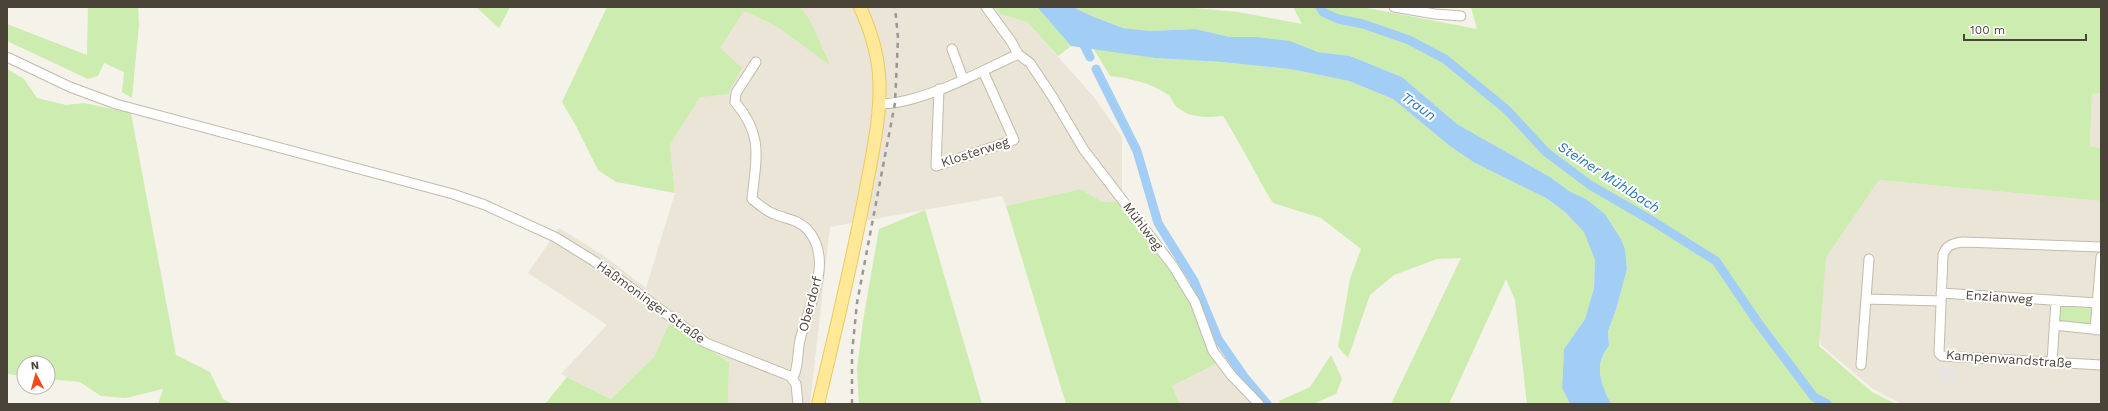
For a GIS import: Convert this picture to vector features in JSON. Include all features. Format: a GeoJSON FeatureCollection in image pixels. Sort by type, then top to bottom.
{"type":"FeatureCollection","features":[{"type":"Feature","properties":{"kind":"main road"},"geometry":{"type":"LineString","coordinates":[[818,404],[849,274],[871,158],[879,104],[878,60],[871,32],[860,7]]}},
{"type":"Feature","properties":{"kind":"street","name":"Mühlweg"},"geometry":{"type":"LineString","coordinates":[[986,7],[1011,41],[1018,54],[1030,63],[1052,96],[1084,150],[1173,266],[1195,302],[1213,351],[1232,376],[1259,404]]}},
{"type":"Feature","properties":{"kind":"street"},"geometry":{"type":"LineString","coordinates":[[1394,7],[1435,14],[1462,16]]}},
{"type":"Feature","properties":{"kind":"street"},"geometry":{"type":"LineString","coordinates":[[952,49],[963,79]]}},
{"type":"Feature","properties":{"kind":"street"},"geometry":{"type":"LineString","coordinates":[[879,104],[904,101],[939,89],[983,71],[1018,54]]}},
{"type":"Feature","properties":{"kind":"street","name":"Haßmoninger Straße"},"geometry":{"type":"LineString","coordinates":[[7,57],[70,87],[116,104],[453,194],[521,220],[555,237],[594,261],[706,343],[793,378]]}},
{"type":"Feature","properties":{"kind":"street","name":"Oberdorf"},"geometry":{"type":"LineString","coordinates":[[756,62],[736,93],[735,102],[752,127],[757,148],[752,198],[773,214],[796,220],[806,228],[812,236],[819,253],[817,282],[800,341],[798,366],[793,378]]}},
{"type":"Feature","properties":{"kind":"street","name":"Klosterweg"},"geometry":{"type":"LineString","coordinates":[[939,89],[936,166],[1014,140],[983,71]]}},
{"type":"Feature","properties":{"kind":"street","name":"Kampenwandstraße"},"geometry":{"type":"LineString","coordinates":[[2101,247],[1963,242],[1951,244],[1945,249],[1943,254],[1940,353],[1942,356],[2101,365]]}},
{"type":"Feature","properties":{"kind":"street"},"geometry":{"type":"LineString","coordinates":[[2054,325],[2098,330],[2097,303],[2101,257]]}},
{"type":"Feature","properties":{"kind":"street"},"geometry":{"type":"LineString","coordinates":[[1861,365],[1869,259]]}},
{"type":"Feature","properties":{"kind":"street","name":"Enzianweg"},"geometry":{"type":"LineString","coordinates":[[1866,299],[1941,297],[2097,303]]}},
{"type":"Feature","properties":{"kind":"street"},"geometry":{"type":"LineString","coordinates":[[2052,362],[2056,301]]}},
{"type":"Feature","properties":{"kind":"street"},"geometry":{"type":"LineString","coordinates":[[793,378],[796,384],[798,404]]}},
{"type":"Feature","properties":{"kind":"shaded area"},"geometry":{"type":"Polygon","coordinates":[[[800,7],[995,7],[1000,14],[1027,22],[1094,97],[1122,137],[1122,202],[1102,202],[1081,189],[1006,206],[1002,196],[830,227],[810,404],[728,404],[729,362],[669,324],[654,357],[611,399],[561,374],[607,325],[528,273],[559,228],[603,255],[646,288],[675,193],[670,145],[700,97],[720,48],[744,11],[776,26],[831,65],[810,20],[800,7]]]}},
{"type":"Feature","properties":{"kind":"shaded area"},"geometry":{"type":"Polygon","coordinates":[[[2101,93],[2101,148],[2090,146],[2092,94],[2101,93]]]}},
{"type":"Feature","properties":{"kind":"shaded area"},"geometry":{"type":"Polygon","coordinates":[[[1879,180],[2101,201],[2101,404],[1902,404],[1873,389],[1821,345],[1820,329],[1826,258],[1879,180]]]}},
{"type":"Feature","properties":{"kind":"shaded area"},"geometry":{"type":"Polygon","coordinates":[[[1218,363],[1256,404],[1180,404],[1172,386],[1218,363]]]}},
{"type":"Feature","properties":{"kind":"shaded area"},"geometry":{"type":"Polygon","coordinates":[[[1939,366],[1957,367],[1956,382],[1938,381],[1939,366]]]}},
{"type":"Feature","properties":{"kind":"green space"},"geometry":{"type":"Polygon","coordinates":[[[88,7],[138,7],[139,25],[132,98],[122,92],[124,72],[104,63],[98,76],[88,79],[7,41],[7,24],[87,55],[88,7]]]}},
{"type":"Feature","properties":{"kind":"green space"},"geometry":{"type":"Polygon","coordinates":[[[476,7],[510,7],[499,28],[476,7]]]}},
{"type":"Feature","properties":{"kind":"green space"},"geometry":{"type":"Polygon","coordinates":[[[607,7],[800,7],[810,20],[831,66],[776,26],[744,11],[720,48],[742,68],[728,94],[700,97],[670,145],[675,193],[616,182],[598,170],[562,102],[607,7]]]}},
{"type":"Feature","properties":{"kind":"green space"},"geometry":{"type":"Polygon","coordinates":[[[995,7],[1037,7],[1071,46],[1058,56],[1027,22],[1000,14],[995,7]]]}},
{"type":"Feature","properties":{"kind":"green space"},"geometry":{"type":"Polygon","coordinates":[[[1073,7],[1184,7],[1238,12],[1302,24],[1293,7],[1362,7],[1477,29],[1471,7],[2101,7],[2101,93],[2092,94],[2090,146],[2101,148],[2101,201],[1879,180],[1826,258],[1819,346],[1872,392],[1896,404],[1611,404],[1604,389],[1600,375],[1600,367],[1604,353],[1609,346],[1608,331],[1616,310],[1627,269],[1625,249],[1621,239],[1605,214],[1586,199],[1569,191],[1550,177],[1457,124],[1402,77],[1350,56],[1318,52],[1289,41],[1257,37],[1230,37],[1195,29],[1150,31],[1123,28],[1073,7]]]}},
{"type":"Feature","properties":{"kind":"green space"},"geometry":{"type":"Polygon","coordinates":[[[1093,48],[1155,58],[1222,62],[1290,69],[1349,81],[1393,99],[1451,147],[1475,163],[1546,198],[1565,212],[1585,232],[1595,260],[1594,288],[1585,319],[1564,349],[1562,388],[1570,404],[1527,404],[1515,300],[1506,279],[1449,404],[1391,404],[1461,258],[1437,259],[1394,275],[1370,295],[1348,358],[1338,347],[1350,279],[1361,249],[1321,218],[1273,203],[1223,116],[1205,117],[1188,114],[1176,107],[1170,97],[1161,90],[1147,84],[1125,78],[1110,76],[1093,48]]]}},
{"type":"Feature","properties":{"kind":"green space"},"geometry":{"type":"Polygon","coordinates":[[[7,69],[24,79],[37,98],[66,105],[84,103],[131,113],[176,355],[210,372],[223,399],[233,404],[158,404],[163,389],[126,398],[101,396],[80,382],[56,380],[56,355],[16,355],[16,375],[7,374],[7,69]]]}},
{"type":"Feature","properties":{"kind":"green space"},"geometry":{"type":"Polygon","coordinates":[[[1081,189],[1102,202],[1122,202],[1177,277],[1191,304],[1218,363],[1172,386],[1180,404],[1066,404],[1006,206],[1081,189]]]}},
{"type":"Feature","properties":{"kind":"green space"},"geometry":{"type":"Polygon","coordinates":[[[925,210],[982,404],[859,404],[857,369],[863,321],[879,229],[925,210]]]}},
{"type":"Feature","properties":{"kind":"green space"},"geometry":{"type":"Polygon","coordinates":[[[2059,305],[2096,308],[2095,330],[2058,321],[2059,305]]]}},
{"type":"Feature","properties":{"kind":"green space"},"geometry":{"type":"Polygon","coordinates":[[[669,324],[729,362],[728,404],[545,404],[567,377],[611,399],[654,357],[669,324]]]}},
{"type":"Feature","properties":{"kind":"green space"},"geometry":{"type":"Polygon","coordinates":[[[1331,355],[1342,379],[1336,394],[1313,404],[1281,404],[1279,401],[1310,387],[1331,355]]]}},
{"type":"Feature","properties":{"kind":"water","name":"Traun"},"geometry":{"type":"Polygon","coordinates":[[[1037,7],[1073,7],[1123,28],[1150,31],[1195,29],[1230,37],[1257,37],[1290,41],[1318,52],[1350,56],[1402,77],[1457,124],[1550,177],[1569,191],[1586,199],[1605,214],[1621,239],[1625,249],[1627,269],[1616,310],[1608,331],[1609,346],[1601,360],[1600,367],[1600,375],[1604,389],[1611,404],[1570,404],[1562,388],[1564,349],[1585,319],[1594,288],[1595,260],[1584,232],[1565,212],[1546,198],[1475,163],[1451,147],[1393,99],[1349,81],[1290,69],[1222,62],[1155,58],[1071,46],[1037,7]]]}},
{"type":"Feature","properties":{"kind":"waterway","name":"Steiner Mühlbach"},"geometry":{"type":"LineString","coordinates":[[1320,7],[1323,12],[1338,19],[1363,24],[1409,40],[1445,59],[1507,110],[1546,152],[1590,185],[1654,222],[1716,261],[1759,324],[1814,397],[1827,404]]}},
{"type":"Feature","properties":{"kind":"waterway"},"geometry":{"type":"LineString","coordinates":[[1080,37],[1090,57]]}},
{"type":"Feature","properties":{"kind":"waterway"},"geometry":{"type":"LineString","coordinates":[[1096,69],[1137,151],[1158,223],[1194,281],[1218,339],[1245,378],[1267,404]]}},
{"type":"Feature","properties":{"kind":"railway"},"geometry":{"type":"LineString","coordinates":[[852,404],[852,353],[857,303],[895,103],[898,38],[895,7]]}}]}
